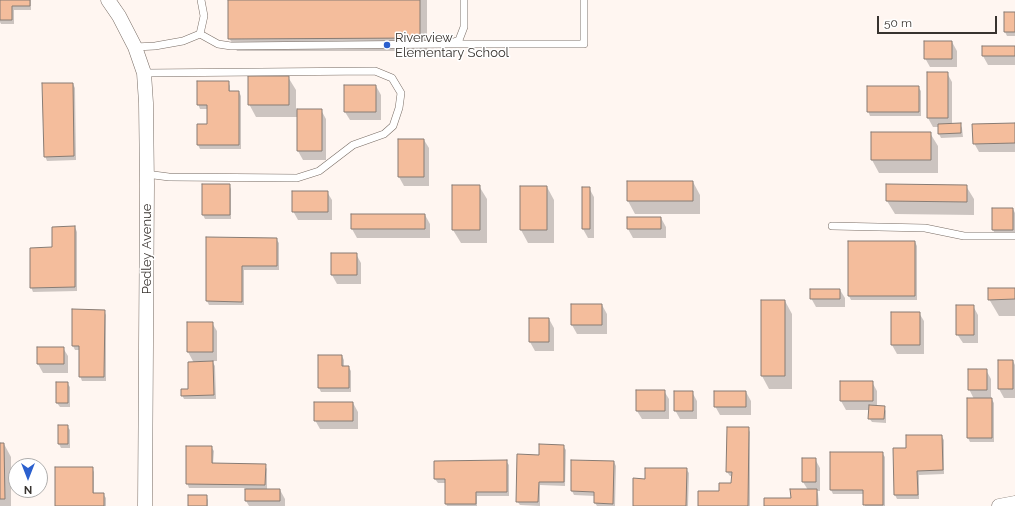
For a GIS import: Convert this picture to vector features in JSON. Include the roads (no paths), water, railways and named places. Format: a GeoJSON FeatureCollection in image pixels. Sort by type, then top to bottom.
{"type":"FeatureCollection","features":[{"type":"Feature","properties":{"kind":"street","name":"Pedley Avenue"},"geometry":{"type":"LineString","coordinates":[[108,0],[119,16],[135,47],[144,73],[146,103],[145,506]]}},
{"type":"Feature","properties":{"kind":"street"},"geometry":{"type":"LineString","coordinates":[[999,506],[1015,503]]}},
{"type":"Feature","properties":{"kind":"lane"},"geometry":{"type":"LineString","coordinates":[[200,34],[204,16],[201,0]]}},
{"type":"Feature","properties":{"kind":"lane"},"geometry":{"type":"LineString","coordinates":[[449,44],[459,40],[464,27],[464,0]]}},
{"type":"Feature","properties":{"kind":"lane"},"geometry":{"type":"LineString","coordinates":[[200,34],[218,44],[231,46],[584,44],[584,0]]}},
{"type":"Feature","properties":{"kind":"lane"},"geometry":{"type":"LineString","coordinates":[[135,47],[155,46],[183,41],[200,34]]}},
{"type":"Feature","properties":{"kind":"lane"},"geometry":{"type":"LineString","coordinates":[[144,73],[375,71],[392,78],[401,93],[399,108],[393,126],[384,134],[353,145],[319,171],[297,178],[169,177],[146,174]]}},
{"type":"Feature","properties":{"kind":"lane"},"geometry":{"type":"LineString","coordinates":[[832,226],[925,228],[964,236],[1015,236]]}},
{"type":"Feature","properties":{"kind":"place","name":"Riverview Elementary School"},"geometry":{"type":"Point","coordinates":[387,45]}}]}
